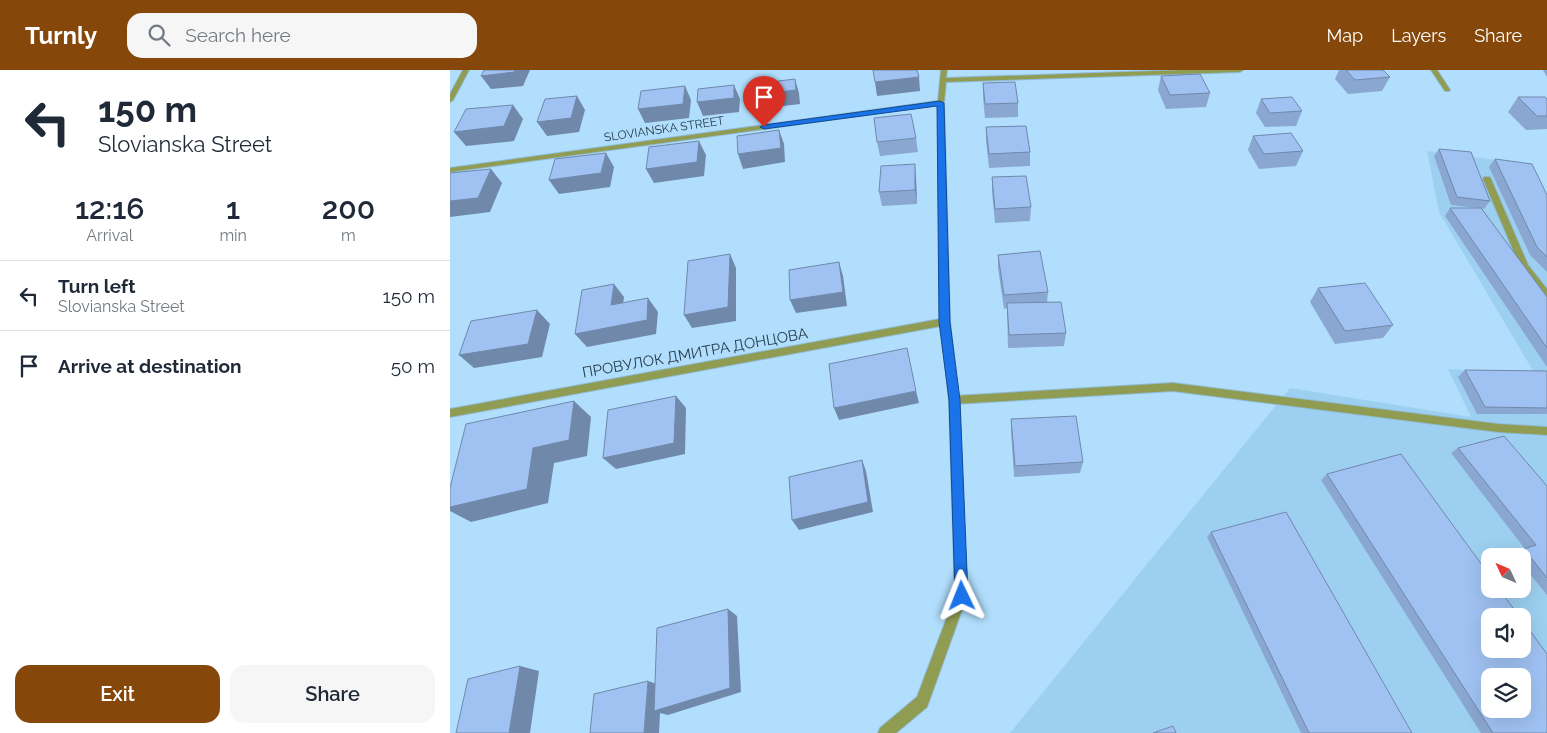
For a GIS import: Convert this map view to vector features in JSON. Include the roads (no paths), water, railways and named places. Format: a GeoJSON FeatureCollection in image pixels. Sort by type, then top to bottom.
{"type":"FeatureCollection","features":[{"type":"Feature","properties":{"kind":"street"},"geometry":{"type":"LineString","coordinates":[[450,100],[466,70]]}},
{"type":"Feature","properties":{"kind":"street"},"geometry":{"type":"LineString","coordinates":[[885,733],[922,702],[962,596],[954,400],[945,322],[940,103],[944,75],[1240,70]]}},
{"type":"Feature","properties":{"kind":"street"},"geometry":{"type":"LineString","coordinates":[[1434,70],[1446,90]]}},
{"type":"Feature","properties":{"kind":"street","name":"SLOVIANSKA STREET"},"geometry":{"type":"LineString","coordinates":[[450,170],[940,103]]}},
{"type":"Feature","properties":{"kind":"street"},"geometry":{"type":"LineString","coordinates":[[1487,179],[1524,266],[1547,296]]}},
{"type":"Feature","properties":{"kind":"street","name":"ПРОВУЛОК ДМИТРА ДОНЦОВА"},"geometry":{"type":"LineString","coordinates":[[450,413],[945,322]]}},
{"type":"Feature","properties":{"kind":"street"},"geometry":{"type":"LineString","coordinates":[[954,400],[1173,387],[1498,428],[1547,431]]}}]}
